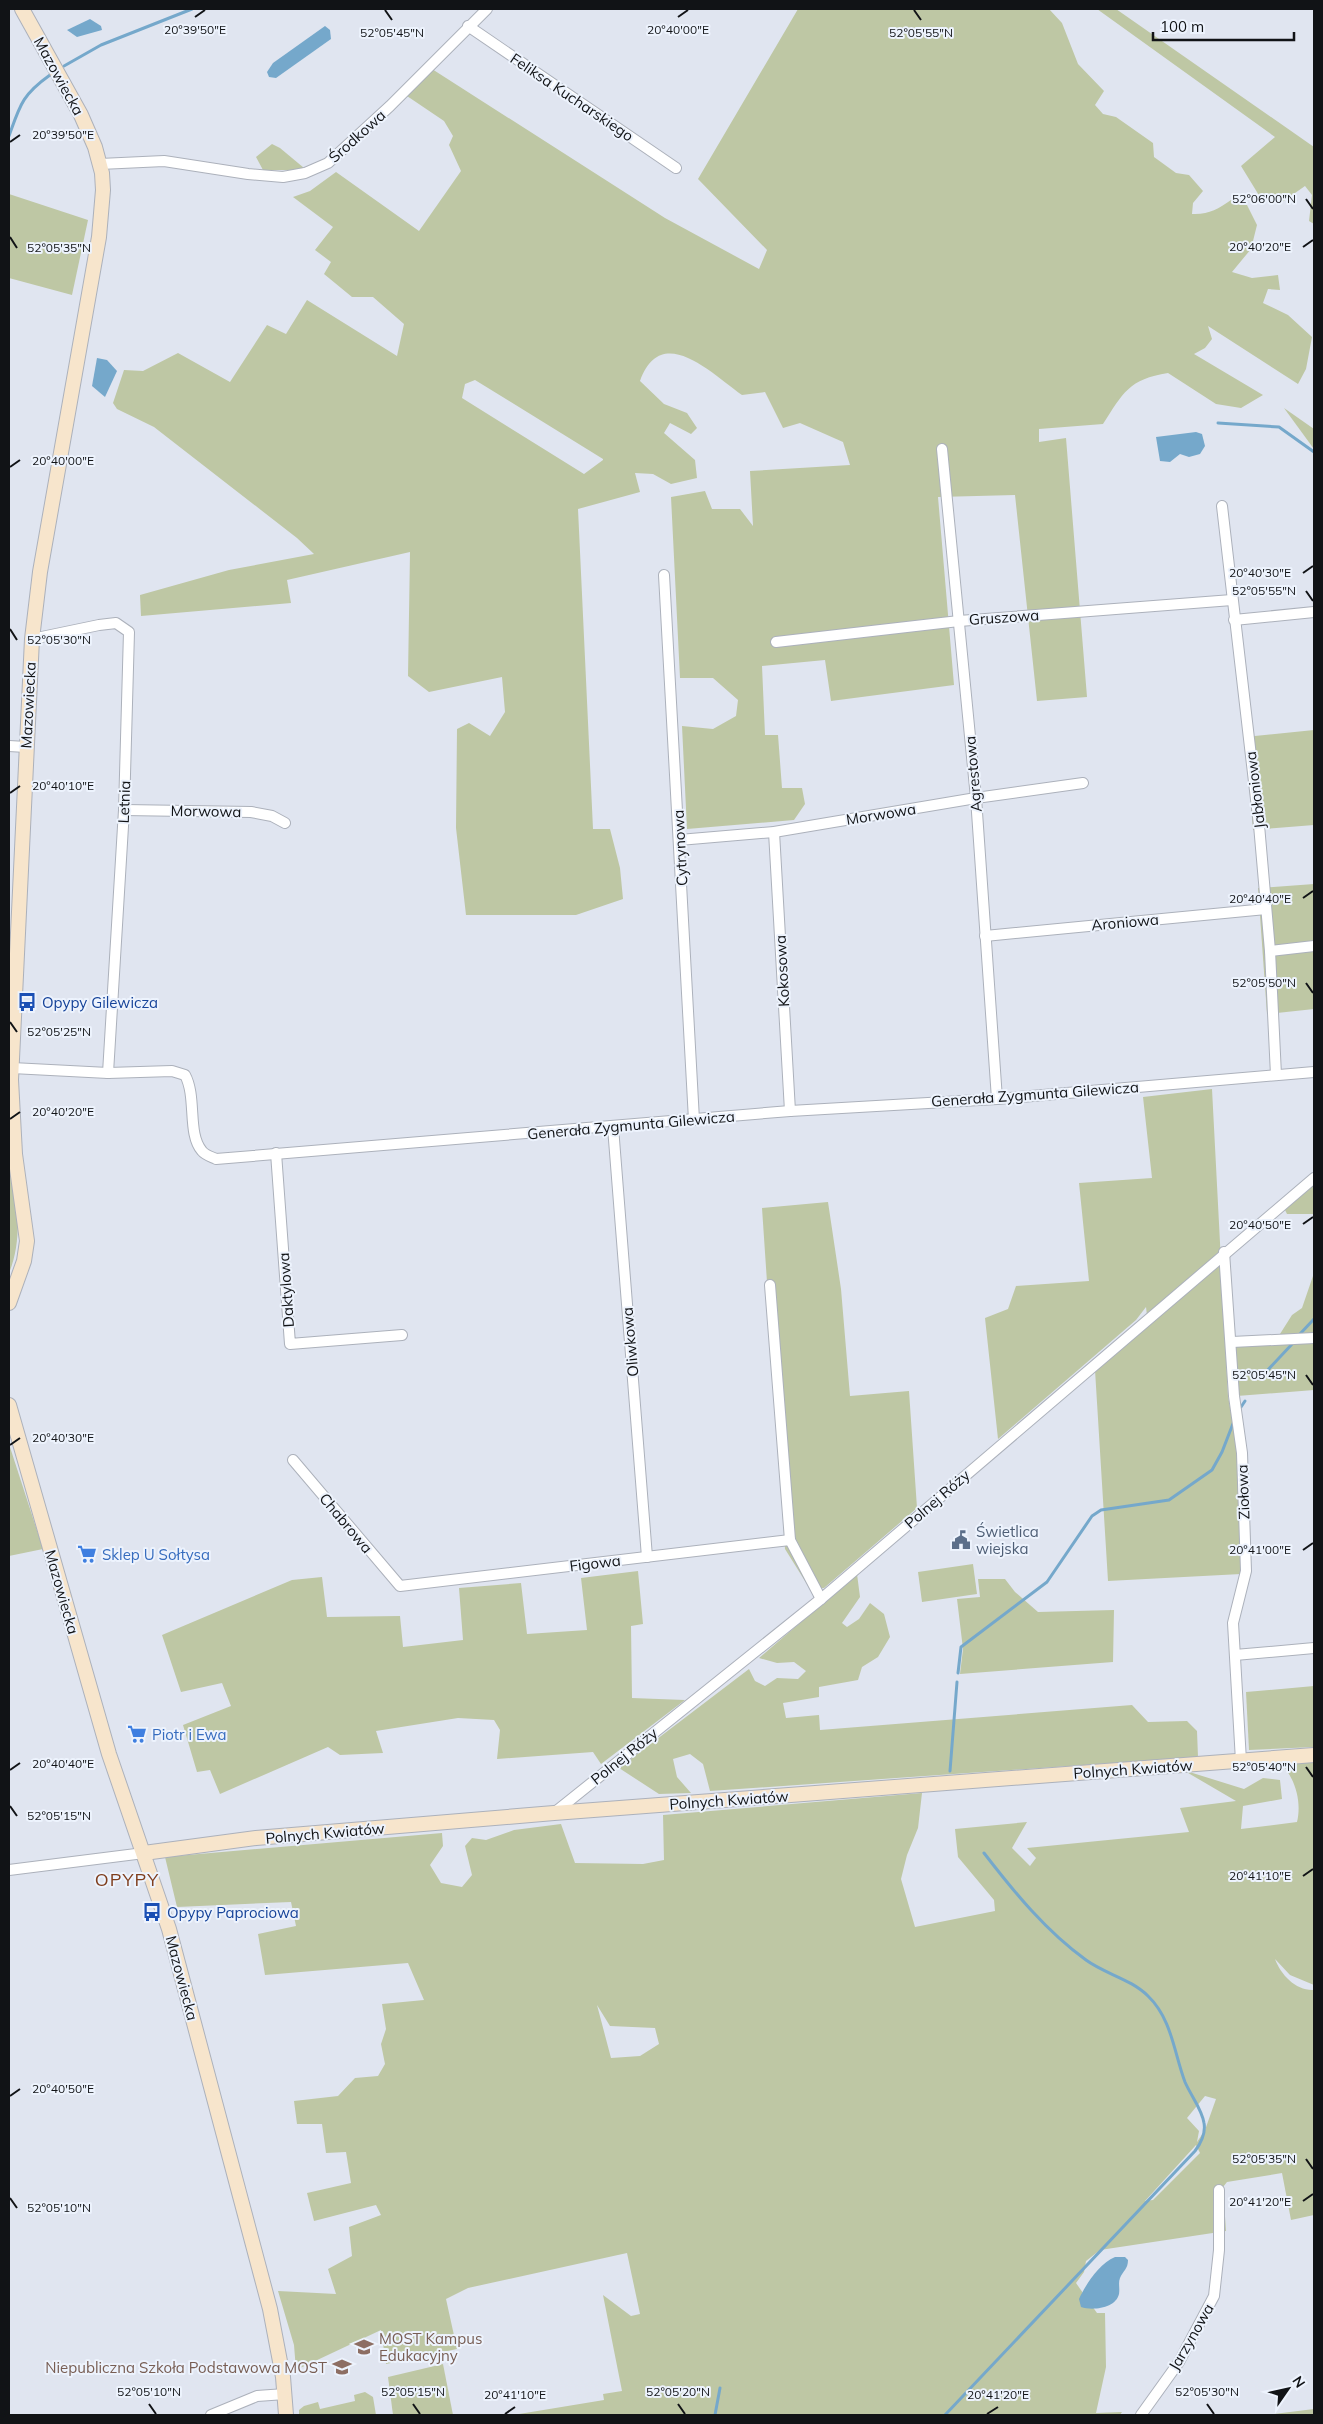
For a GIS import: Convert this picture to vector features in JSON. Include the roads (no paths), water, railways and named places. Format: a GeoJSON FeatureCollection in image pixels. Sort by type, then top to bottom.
{"type":"FeatureCollection","features":[{"type":"Feature","properties":{"kind":"street","name":"Mazowiecka"},"geometry":{"type":"LineString","coordinates":[[9,1303],[24,1262],[27,1232],[15,1154],[11,1076],[32,639],[40,572],[101,221],[103,190],[100,164],[86,126],[22,9]]}},
{"type":"Feature","properties":{"kind":"street","name":"Środkowa"},"geometry":{"type":"LineString","coordinates":[[100,164],[164,161],[248,174],[283,177],[305,173],[328,163],[390,106],[486,9]]}},
{"type":"Feature","properties":{"kind":"street","name":"Feliksa Kucharskiego"},"geometry":{"type":"LineString","coordinates":[[468,26],[676,168]]}},
{"type":"Feature","properties":{"kind":"street","name":"Agrestowa"},"geometry":{"type":"LineString","coordinates":[[942,450],[976,798],[997,1099]]}},
{"type":"Feature","properties":{"kind":"street","name":"Jabłoniowa"},"geometry":{"type":"LineString","coordinates":[[1222,506],[1259,825],[1270,951],[1276,1075]]}},
{"type":"Feature","properties":{"kind":"street","name":"Cytrynowa"},"geometry":{"type":"LineString","coordinates":[[664,575],[694,1120]]}},
{"type":"Feature","properties":{"kind":"street","name":"Gruszowa"},"geometry":{"type":"LineString","coordinates":[[776,642],[959,620],[1232,600]]}},
{"type":"Feature","properties":{"kind":"street"},"geometry":{"type":"LineString","coordinates":[[1234,620],[1314,612]]}},
{"type":"Feature","properties":{"kind":"street","name":"Letnia"},"geometry":{"type":"LineString","coordinates":[[32,639],[98,624],[116,623],[129,632],[124,810],[108,1073]]}},
{"type":"Feature","properties":{"kind":"street"},"geometry":{"type":"LineString","coordinates":[[9,746],[26,747]]}},
{"type":"Feature","properties":{"kind":"street","name":"Morwowa"},"geometry":{"type":"LineString","coordinates":[[679,840],[774,832],[976,798],[1083,783]]}},
{"type":"Feature","properties":{"kind":"street","name":"Morwowa"},"geometry":{"type":"LineString","coordinates":[[124,810],[252,812],[272,816],[285,823]]}},
{"type":"Feature","properties":{"kind":"street","name":"Kokosowa"},"geometry":{"type":"LineString","coordinates":[[774,832],[790,1110]]}},
{"type":"Feature","properties":{"kind":"street","name":"Aroniowa"},"geometry":{"type":"LineString","coordinates":[[985,936],[1266,909]]}},
{"type":"Feature","properties":{"kind":"street"},"geometry":{"type":"LineString","coordinates":[[1270,951],[1314,946]]}},
{"type":"Feature","properties":{"kind":"street","name":"Generała Zygmunta Gilewicza"},"geometry":{"type":"LineString","coordinates":[[11,1076],[172,1071],[185,1075],[191,1086],[196,1139],[202,1152],[216,1159],[613,1127],[790,1110],[997,1099],[1314,1072]]}},
{"type":"Feature","properties":{"kind":"street","name":"Oliwkowa"},"geometry":{"type":"LineString","coordinates":[[613,1127],[647,1557]]}},
{"type":"Feature","properties":{"kind":"street","name":"Daktylowa"},"geometry":{"type":"LineString","coordinates":[[276,1153],[290,1344],[402,1335]]}},
{"type":"Feature","properties":{"kind":"street","name":"Polnej Róży"},"geometry":{"type":"LineString","coordinates":[[554,1813],[821,1599],[1224,1252],[1314,1178]]}},
{"type":"Feature","properties":{"kind":"street","name":"Ziołowa"},"geometry":{"type":"LineString","coordinates":[[1224,1252],[1232,1342],[1234,1396],[1242,1453],[1246,1571],[1233,1623],[1241,1761]]}},
{"type":"Feature","properties":{"kind":"street"},"geometry":{"type":"LineString","coordinates":[[770,1285],[790,1540],[821,1599]]}},
{"type":"Feature","properties":{"kind":"street"},"geometry":{"type":"LineString","coordinates":[[1232,1342],[1314,1338]]}},
{"type":"Feature","properties":{"kind":"street","name":"Mazowiecka"},"geometry":{"type":"LineString","coordinates":[[9,1405],[108,1754],[169,1929],[270,2309],[285,2394],[286,2415]]}},
{"type":"Feature","properties":{"kind":"street","name":"Chabrowa"},"geometry":{"type":"LineString","coordinates":[[293,1460],[400,1586]]}},
{"type":"Feature","properties":{"kind":"street","name":"Figowa"},"geometry":{"type":"LineString","coordinates":[[400,1586],[790,1540]]}},
{"type":"Feature","properties":{"kind":"street"},"geometry":{"type":"LineString","coordinates":[[1235,1655],[1314,1648]]}},
{"type":"Feature","properties":{"kind":"street","name":"Polnych Kwiatów"},"geometry":{"type":"LineString","coordinates":[[144,1853],[256,1838],[554,1813],[1314,1755]]}},
{"type":"Feature","properties":{"kind":"street"},"geometry":{"type":"LineString","coordinates":[[9,1870],[144,1853]]}},
{"type":"Feature","properties":{"kind":"street","name":"Jarzynowa"},"geometry":{"type":"LineString","coordinates":[[1141,2415],[1179,2362],[1214,2296],[1219,2250],[1219,2190]]}},
{"type":"Feature","properties":{"kind":"street"},"geometry":{"type":"LineString","coordinates":[[211,2415],[257,2396],[285,2394]]}},
{"type":"Feature","properties":{"kind":"water"},"geometry":{"type":"Polygon","coordinates":[[[90,19],[101,26],[102,30],[77,37],[67,30],[90,19]]]}},
{"type":"Feature","properties":{"kind":"water"},"geometry":{"type":"Polygon","coordinates":[[[325,26],[330,30],[331,39],[276,78],[269,77],[267,72],[273,63],[325,26]]]}},
{"type":"Feature","properties":{"kind":"water"},"geometry":{"type":"Polygon","coordinates":[[[97,358],[107,360],[117,371],[105,397],[92,386],[97,358]]]}},
{"type":"Feature","properties":{"kind":"water"},"geometry":{"type":"Polygon","coordinates":[[[1196,432],[1202,434],[1205,446],[1200,454],[1189,457],[1180,454],[1170,462],[1160,461],[1156,437],[1196,432]]]}},
{"type":"Feature","properties":{"kind":"water"},"geometry":{"type":"Polygon","coordinates":[[[1115,2257],[1125,2257],[1128,2260],[1119,2280],[1117,2299],[1103,2307],[1092,2309],[1081,2307],[1079,2299],[1089,2281],[1098,2269],[1115,2257]]]}},
{"type":"Feature","properties":{"kind":"waterway"},"geometry":{"type":"LineString","coordinates":[[64,66],[101,45],[192,9]]}},
{"type":"Feature","properties":{"kind":"waterway"},"geometry":{"type":"LineString","coordinates":[[9,136],[23,101],[33,89],[50,75]]}},
{"type":"Feature","properties":{"kind":"waterway"},"geometry":{"type":"LineString","coordinates":[[1218,423],[1279,427],[1314,452]]}},
{"type":"Feature","properties":{"kind":"waterway"},"geometry":{"type":"LineString","coordinates":[[1299,1335],[1314,1319]]}},
{"type":"Feature","properties":{"kind":"waterway"},"geometry":{"type":"LineString","coordinates":[[1264,1374],[1294,1342]]}},
{"type":"Feature","properties":{"kind":"waterway"},"geometry":{"type":"LineString","coordinates":[[1241,1407],[1245,1401]]}},
{"type":"Feature","properties":{"kind":"waterway"},"geometry":{"type":"LineString","coordinates":[[958,1673],[961,1647],[1047,1582],[1092,1516],[1101,1510],[1169,1500],[1212,1470],[1222,1452],[1234,1421]]}},
{"type":"Feature","properties":{"kind":"waterway"},"geometry":{"type":"LineString","coordinates":[[950,1771],[957,1682]]}},
{"type":"Feature","properties":{"kind":"waterway"},"geometry":{"type":"LineString","coordinates":[[945,2415],[1195,2151],[1204,2135],[1204,2123],[1201,2113],[1185,2082],[1167,2026],[1156,2005],[1134,1985],[1093,1965],[1057,1937],[1019,1896],[984,1853]]}},
{"type":"Feature","properties":{"kind":"waterway"},"geometry":{"type":"LineString","coordinates":[[715,2415],[720,2388]]}},
{"type":"Feature","properties":{"kind":"place","name":"Opypy Gilewicza"},"geometry":{"type":"Point","coordinates":[27,1002]}},
{"type":"Feature","properties":{"kind":"place","name":"Świetlica wiejska"},"geometry":{"type":"Point","coordinates":[961,1540]}},
{"type":"Feature","properties":{"kind":"place","name":"Sklep U Sołtysa"},"geometry":{"type":"Point","coordinates":[87,1554]}},
{"type":"Feature","properties":{"kind":"place","name":"Piotr i Ewa"},"geometry":{"type":"Point","coordinates":[137,1734]}},
{"type":"Feature","properties":{"kind":"place","name":"Opypy Paprociowa"},"geometry":{"type":"Point","coordinates":[152,1912]}},
{"type":"Feature","properties":{"kind":"place","name":"MOST Kampus Edukacyjny"},"geometry":{"type":"Point","coordinates":[364,2347]}},
{"type":"Feature","properties":{"kind":"place","name":"Niepubliczna Szkoła Podstawowa MOST"},"geometry":{"type":"Point","coordinates":[342,2367]}},
{"type":"Feature","properties":{"kind":"district","name":"OPYPY"},"geometry":{"type":"Point","coordinates":[127,1879]}}]}
